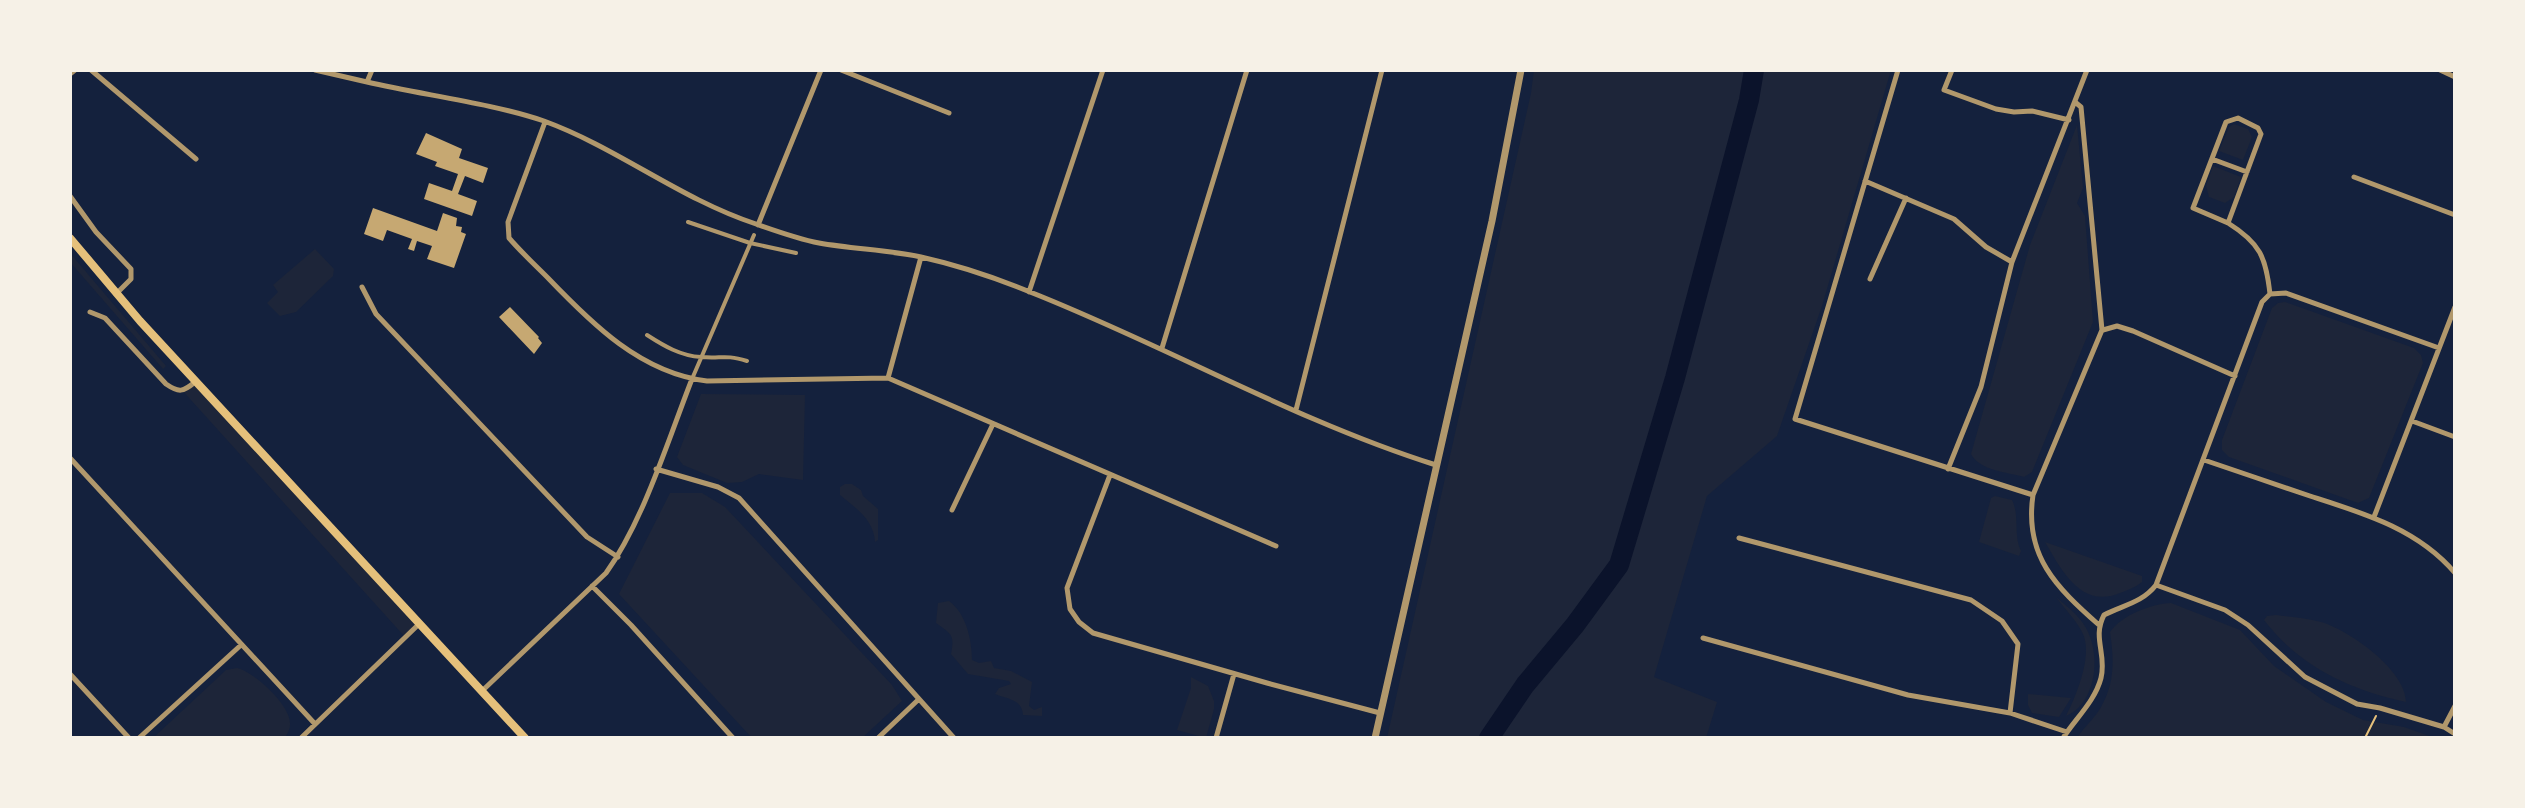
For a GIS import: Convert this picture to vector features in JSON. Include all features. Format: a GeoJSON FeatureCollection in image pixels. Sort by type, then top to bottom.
{"type":"FeatureCollection","features":[{"type":"Feature","properties":{"kind":"main road"},"geometry":{"type":"LineString","coordinates":[[70,238],[195,381],[525,738]]}},
{"type":"Feature","properties":{"kind":"street"},"geometry":{"type":"LineString","coordinates":[[70,74],[75,70]]}},
{"type":"Feature","properties":{"kind":"street"},"geometry":{"type":"LineString","coordinates":[[91,70],[196,159]]}},
{"type":"Feature","properties":{"kind":"street"},"geometry":{"type":"LineString","coordinates":[[315,70],[545,122],[594,144],[689,197],[758,225],[816,242],[921,257],[1029,292],[1162,348],[1296,410],[1436,465]]}},
{"type":"Feature","properties":{"kind":"street"},"geometry":{"type":"LineString","coordinates":[[367,82],[372,70]]}},
{"type":"Feature","properties":{"kind":"street"},"geometry":{"type":"LineString","coordinates":[[758,225],[821,70]]}},
{"type":"Feature","properties":{"kind":"street"},"geometry":{"type":"LineString","coordinates":[[841,70],[949,113]]}},
{"type":"Feature","properties":{"kind":"street"},"geometry":{"type":"LineString","coordinates":[[1029,292],[1103,70]]}},
{"type":"Feature","properties":{"kind":"street"},"geometry":{"type":"LineString","coordinates":[[1162,348],[1247,70]]}},
{"type":"Feature","properties":{"kind":"street"},"geometry":{"type":"LineString","coordinates":[[1296,410],[1382,70]]}},
{"type":"Feature","properties":{"kind":"street"},"geometry":{"type":"LineString","coordinates":[[1375,738],[1492,221],[1521,70]]}},
{"type":"Feature","properties":{"kind":"street"},"geometry":{"type":"LineString","coordinates":[[1898,70],[1795,419],[2033,495]]}},
{"type":"Feature","properties":{"kind":"street"},"geometry":{"type":"LineString","coordinates":[[1952,70],[1944,90],[1996,109],[2032,111],[2069,120]]}},
{"type":"Feature","properties":{"kind":"street"},"geometry":{"type":"LineString","coordinates":[[1948,469],[1981,387],[2012,262],[2087,70]]}},
{"type":"Feature","properties":{"kind":"street"},"geometry":{"type":"LineString","coordinates":[[2440,70],[2455,77]]}},
{"type":"Feature","properties":{"kind":"street"},"geometry":{"type":"LineString","coordinates":[[2075,102],[2081,107],[2102,330],[2033,495],[2029,520],[2039,558],[2067,597],[2099,625]]}},
{"type":"Feature","properties":{"kind":"street"},"geometry":{"type":"LineString","coordinates":[[2228,223],[2261,134],[2258,128],[2238,118],[2226,122],[2193,208],[2249,236],[2267,263],[2270,294]]}},
{"type":"Feature","properties":{"kind":"street"},"geometry":{"type":"LineString","coordinates":[[545,122],[508,222],[509,238],[574,305],[634,355],[692,379],[807,381],[888,378],[1276,546]]}},
{"type":"Feature","properties":{"kind":"street"},"geometry":{"type":"LineString","coordinates":[[2212,159],[2247,172]]}},
{"type":"Feature","properties":{"kind":"street"},"geometry":{"type":"LineString","coordinates":[[2354,177],[2455,215]]}},
{"type":"Feature","properties":{"kind":"street"},"geometry":{"type":"LineString","coordinates":[[1865,181],[1954,219],[1986,247],[2012,262]]}},
{"type":"Feature","properties":{"kind":"street"},"geometry":{"type":"LineString","coordinates":[[70,196],[96,232],[131,269],[131,279],[116,294]]}},
{"type":"Feature","properties":{"kind":"street"},"geometry":{"type":"LineString","coordinates":[[1870,279],[1906,198]]}},
{"type":"Feature","properties":{"kind":"street"},"geometry":{"type":"LineString","coordinates":[[688,222],[750,243],[796,253]]}},
{"type":"Feature","properties":{"kind":"street"},"geometry":{"type":"LineString","coordinates":[[482,691],[592,586],[618,557],[754,235]]}},
{"type":"Feature","properties":{"kind":"street"},"geometry":{"type":"LineString","coordinates":[[888,378],[921,257]]}},
{"type":"Feature","properties":{"kind":"street"},"geometry":{"type":"LineString","coordinates":[[362,287],[376,314],[587,537],[618,557]]}},
{"type":"Feature","properties":{"kind":"street"},"geometry":{"type":"LineString","coordinates":[[1703,638],[1908,695],[2010,713],[2065,735],[2101,681],[2103,668],[2097,635],[2104,615],[2133,604],[2149,594],[2156,585],[2262,302],[2270,294],[2286,293],[2440,348]]}},
{"type":"Feature","properties":{"kind":"street"},"geometry":{"type":"LineString","coordinates":[[2374,517],[2455,307]]}},
{"type":"Feature","properties":{"kind":"street"},"geometry":{"type":"LineString","coordinates":[[90,312],[105,318],[166,384],[183,391],[195,381]]}},
{"type":"Feature","properties":{"kind":"street"},"geometry":{"type":"LineString","coordinates":[[2102,330],[2117,326],[2133,331],[2235,376]]}},
{"type":"Feature","properties":{"kind":"street"},"geometry":{"type":"LineString","coordinates":[[647,335],[673,351],[701,357],[729,355],[747,361]]}},
{"type":"Feature","properties":{"kind":"street"},"geometry":{"type":"LineString","coordinates":[[2412,421],[2455,437]]}},
{"type":"Feature","properties":{"kind":"street"},"geometry":{"type":"LineString","coordinates":[[952,510],[993,424]]}},
{"type":"Feature","properties":{"kind":"street"},"geometry":{"type":"LineString","coordinates":[[70,458],[315,724]]}},
{"type":"Feature","properties":{"kind":"street"},"geometry":{"type":"LineString","coordinates":[[2204,460],[2374,517],[2424,545],[2455,573]]}},
{"type":"Feature","properties":{"kind":"street"},"geometry":{"type":"LineString","coordinates":[[656,469],[718,487],[739,498],[954,738]]}},
{"type":"Feature","properties":{"kind":"street"},"geometry":{"type":"LineString","coordinates":[[1110,475],[1067,588],[1070,609],[1079,622],[1093,633],[1380,713]]}},
{"type":"Feature","properties":{"kind":"street"},"geometry":{"type":"LineString","coordinates":[[1739,538],[1971,600],[2002,621],[2018,644],[2010,713]]}},
{"type":"Feature","properties":{"kind":"street"},"geometry":{"type":"LineString","coordinates":[[2156,585],[2225,610],[2248,625],[2305,677],[2357,704],[2444,727],[2455,734]]}},
{"type":"Feature","properties":{"kind":"street"},"geometry":{"type":"LineString","coordinates":[[592,586],[733,738]]}},
{"type":"Feature","properties":{"kind":"street"},"geometry":{"type":"LineString","coordinates":[[301,738],[420,623]]}},
{"type":"Feature","properties":{"kind":"street"},"geometry":{"type":"LineString","coordinates":[[139,738],[241,645]]}},
{"type":"Feature","properties":{"kind":"street"},"geometry":{"type":"LineString","coordinates":[[70,674],[129,738]]}},
{"type":"Feature","properties":{"kind":"street"},"geometry":{"type":"LineString","coordinates":[[1216,738],[1234,674]]}},
{"type":"Feature","properties":{"kind":"street"},"geometry":{"type":"LineString","coordinates":[[878,738],[919,699]]}},
{"type":"Feature","properties":{"kind":"street"},"geometry":{"type":"LineString","coordinates":[[2444,727],[2455,706]]}},
{"type":"Feature","properties":{"kind":"path"},"geometry":{"type":"LineString","coordinates":[[2365,738],[2380,708]]}},
{"type":"Feature","properties":{"kind":"shaded area"},"geometry":{"type":"Polygon","coordinates":[[[1534,70],[1891,70],[1822,306],[1777,436],[1707,496],[1654,677],[1717,702],[1706,738],[1387,738],[1534,70]]]}},
{"type":"Feature","properties":{"kind":"shaded area"},"geometry":{"type":"Polygon","coordinates":[[[2234,124],[2248,129],[2252,137],[2243,160],[2219,151],[2229,127],[2234,124]]]}},
{"type":"Feature","properties":{"kind":"shaded area"},"geometry":{"type":"Polygon","coordinates":[[[2077,125],[2083,188],[2077,203],[2085,216],[2093,322],[2032,472],[2024,477],[1987,467],[1971,454],[2030,245],[2077,125]]]}},
{"type":"Feature","properties":{"kind":"shaded area"},"geometry":{"type":"Polygon","coordinates":[[[2213,166],[2241,177],[2234,197],[2225,203],[2209,197],[2206,186],[2213,166]]]}},
{"type":"Feature","properties":{"kind":"shaded area"},"geometry":{"type":"Polygon","coordinates":[[[315,249],[334,269],[333,276],[296,312],[280,316],[267,303],[278,292],[273,285],[315,249]]]}},
{"type":"Feature","properties":{"kind":"shaded area"},"geometry":{"type":"Polygon","coordinates":[[[70,253],[166,366],[163,369],[70,262],[70,253]]]}},
{"type":"Feature","properties":{"kind":"shaded area"},"geometry":{"type":"Polygon","coordinates":[[[2285,302],[2414,348],[2421,355],[2423,363],[2369,498],[2358,503],[2229,457],[2222,450],[2222,440],[2272,308],[2285,302]]]}},
{"type":"Feature","properties":{"kind":"shaded area"},"geometry":{"type":"Polygon","coordinates":[[[197,383],[419,624],[405,637],[181,389],[197,383]]]}},
{"type":"Feature","properties":{"kind":"shaded area"},"geometry":{"type":"Polygon","coordinates":[[[701,394],[805,395],[803,480],[759,474],[742,482],[727,483],[683,465],[677,457],[701,394]]]}},
{"type":"Feature","properties":{"kind":"shaded area"},"geometry":{"type":"Polygon","coordinates":[[[852,484],[861,490],[863,496],[878,509],[878,540],[875,542],[868,521],[840,495],[840,487],[852,484]]]}},
{"type":"Feature","properties":{"kind":"shaded area"},"geometry":{"type":"Polygon","coordinates":[[[670,493],[702,493],[725,507],[892,685],[902,701],[862,738],[752,738],[619,594],[670,493]]]}},
{"type":"Feature","properties":{"kind":"shaded area"},"geometry":{"type":"Polygon","coordinates":[[[1991,498],[2012,500],[2021,551],[2019,556],[1979,542],[1991,498]]]}},
{"type":"Feature","properties":{"kind":"shaded area"},"geometry":{"type":"Polygon","coordinates":[[[2045,542],[2142,576],[2142,582],[2106,597],[2084,592],[2066,575],[2045,542]]]}},
{"type":"Feature","properties":{"kind":"shaded area"},"geometry":{"type":"Polygon","coordinates":[[[2056,597],[2083,623],[2094,651],[2090,689],[2076,710],[2066,716],[2082,675],[2086,652],[2082,632],[2056,597]]]}},
{"type":"Feature","properties":{"kind":"shaded area"},"geometry":{"type":"Polygon","coordinates":[[[949,601],[960,612],[967,628],[972,660],[979,663],[991,661],[994,668],[1011,671],[1032,682],[1029,706],[1034,710],[1042,707],[1042,716],[1023,715],[1017,703],[995,694],[999,688],[1011,684],[1009,681],[968,674],[951,654],[951,635],[936,623],[938,603],[949,601]]]}},
{"type":"Feature","properties":{"kind":"shaded area"},"geometry":{"type":"Polygon","coordinates":[[[2171,603],[2240,630],[2274,666],[2326,702],[2363,720],[2404,727],[2435,738],[2077,738],[2099,711],[2109,689],[2113,661],[2110,632],[2122,620],[2138,612],[2171,603]]]}},
{"type":"Feature","properties":{"kind":"shaded area"},"geometry":{"type":"Polygon","coordinates":[[[2267,616],[2321,622],[2360,642],[2397,677],[2406,702],[2365,691],[2310,663],[2278,637],[2264,620],[2267,616]]]}},
{"type":"Feature","properties":{"kind":"shaded area"},"geometry":{"type":"Polygon","coordinates":[[[237,668],[262,683],[279,700],[289,717],[290,725],[285,738],[153,738],[226,670],[237,668]]]}},
{"type":"Feature","properties":{"kind":"shaded area"},"geometry":{"type":"Polygon","coordinates":[[[1191,677],[1208,686],[1214,701],[1206,738],[1177,730],[1191,688],[1191,677]]]}},
{"type":"Feature","properties":{"kind":"shaded area"},"geometry":{"type":"Polygon","coordinates":[[[2028,694],[2071,698],[2059,717],[2032,713],[2028,694]]]}},
{"type":"Feature","properties":{"kind":"building"},"geometry":{"type":"Polygon","coordinates":[[[426,133],[462,149],[459,158],[488,168],[483,183],[465,176],[458,194],[477,201],[472,216],[424,199],[429,183],[452,191],[458,174],[435,166],[437,162],[416,154],[426,133]]]}},
{"type":"Feature","properties":{"kind":"building"},"geometry":{"type":"Polygon","coordinates":[[[373,208],[437,231],[443,213],[457,218],[456,226],[462,227],[461,232],[466,234],[454,268],[427,259],[432,246],[417,241],[414,251],[408,249],[412,239],[387,230],[383,241],[364,234],[373,208]]]}},
{"type":"Feature","properties":{"kind":"building"},"geometry":{"type":"Polygon","coordinates":[[[510,307],[539,337],[542,343],[534,354],[499,317],[510,307]]]}},
{"type":"Feature","properties":{"kind":"waterway"},"geometry":{"type":"LineString","coordinates":[[1489,738],[1525,685],[1619,565],[1675,378],[1749,100],[1754,70]]}}]}
